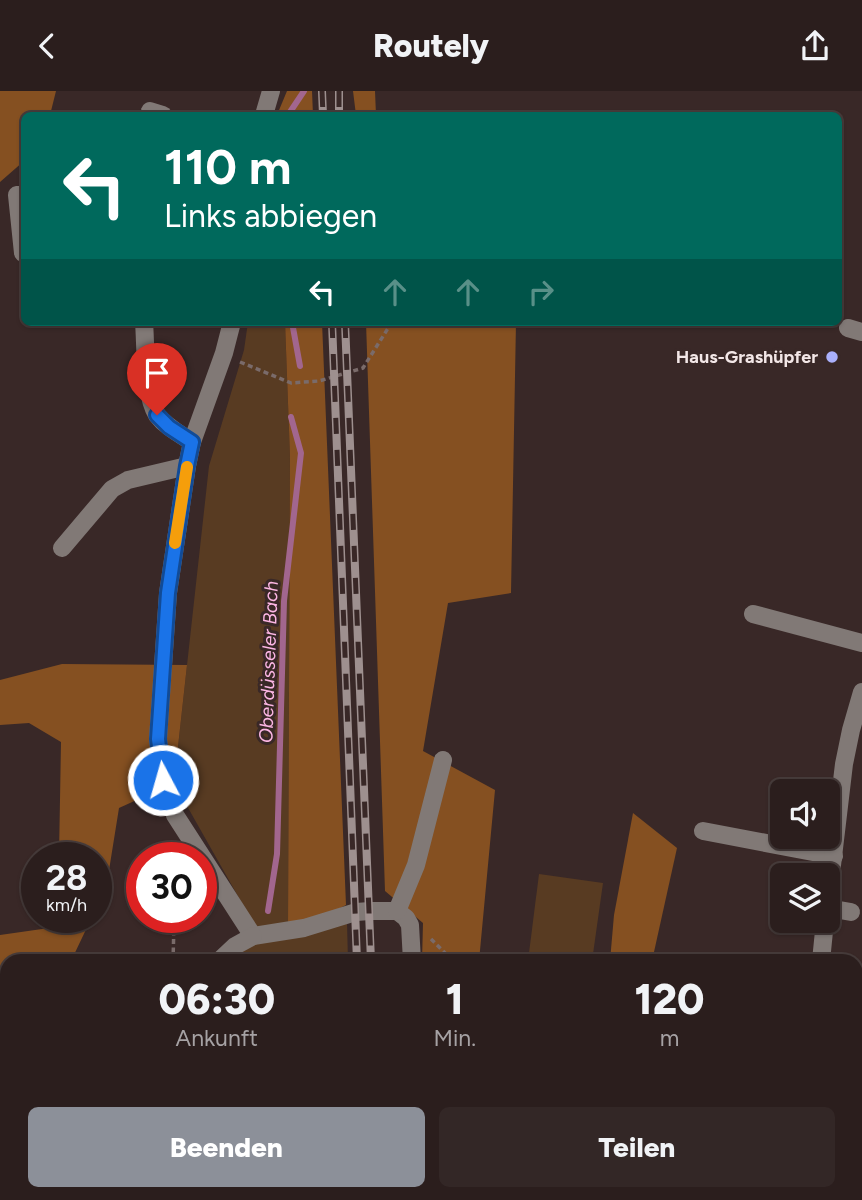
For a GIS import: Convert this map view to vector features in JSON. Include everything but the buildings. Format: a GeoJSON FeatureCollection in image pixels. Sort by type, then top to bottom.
{"type":"FeatureCollection","features":[{"type":"Feature","properties":{"kind":"street"},"geometry":{"type":"LineString","coordinates":[[265,112],[271,91]]}},
{"type":"Feature","properties":{"kind":"street"},"geometry":{"type":"LineString","coordinates":[[14,196],[21,240]]}},
{"type":"Feature","properties":{"kind":"street"},"geometry":{"type":"LineString","coordinates":[[144,326],[150,396],[157,415],[169,427],[192,442]]}},
{"type":"Feature","properties":{"kind":"street"},"geometry":{"type":"LineString","coordinates":[[231,326],[192,442],[187,466],[168,593],[158,739],[163,780],[175,815],[253,936]]}},
{"type":"Feature","properties":{"kind":"street"},"geometry":{"type":"LineString","coordinates":[[62,548],[112,489],[128,480],[187,466]]}},
{"type":"Feature","properties":{"kind":"street"},"geometry":{"type":"LineString","coordinates":[[753,614],[862,643]]}},
{"type":"Feature","properties":{"kind":"street"},"geometry":{"type":"LineString","coordinates":[[833,863],[844,764],[862,692]]}},
{"type":"Feature","properties":{"kind":"street"},"geometry":{"type":"LineString","coordinates":[[397,911],[416,865],[443,760]]}},
{"type":"Feature","properties":{"kind":"street"},"geometry":{"type":"LineString","coordinates":[[703,831],[834,856]]}},
{"type":"Feature","properties":{"kind":"street"},"geometry":{"type":"LineString","coordinates":[[840,910],[850,912]]}},
{"type":"Feature","properties":{"kind":"street"},"geometry":{"type":"LineString","coordinates":[[226,954],[253,936],[304,928],[356,912],[397,911],[410,925],[412,954]]}},
{"type":"Feature","properties":{"kind":"street"},"geometry":{"type":"LineString","coordinates":[[822,954],[824,933]]}},
{"type":"Feature","properties":{"kind":"path"},"geometry":{"type":"LineString","coordinates":[[224,353],[245,366],[291,383],[319,381],[363,368],[389,326]]}},
{"type":"Feature","properties":{"kind":"path"},"geometry":{"type":"LineString","coordinates":[[173,954],[174,933]]}},
{"type":"Feature","properties":{"kind":"shaded area"},"geometry":{"type":"Polygon","coordinates":[[[0,91],[56,91],[51,112],[21,112],[21,164],[0,182],[0,91]]]}},
{"type":"Feature","properties":{"kind":"shaded area"},"geometry":{"type":"Polygon","coordinates":[[[287,91],[312,91],[313,112],[278,112],[287,91]]]}},
{"type":"Feature","properties":{"kind":"shaded area"},"geometry":{"type":"Polygon","coordinates":[[[353,91],[375,91],[376,112],[356,112],[353,91]]]}},
{"type":"Feature","properties":{"kind":"shaded area"},"geometry":{"type":"Polygon","coordinates":[[[247,326],[285,326],[290,457],[288,926],[256,928],[217,859],[217,842],[207,842],[174,783],[209,466],[244,350],[247,326]]]}},
{"type":"Feature","properties":{"kind":"shaded area"},"geometry":{"type":"Polygon","coordinates":[[[285,326],[322,326],[346,905],[288,926],[290,457],[285,326]]]}},
{"type":"Feature","properties":{"kind":"shaded area"},"geometry":{"type":"Polygon","coordinates":[[[366,326],[516,326],[511,593],[448,603],[423,751],[495,790],[480,954],[422,954],[423,923],[385,891],[366,326]]]}},
{"type":"Feature","properties":{"kind":"shaded area"},"geometry":{"type":"Polygon","coordinates":[[[62,664],[187,665],[174,783],[119,808],[112,852],[112,842],[59,842],[61,742],[29,723],[0,725],[0,680],[62,664]]]}},
{"type":"Feature","properties":{"kind":"shaded area"},"geometry":{"type":"Polygon","coordinates":[[[633,813],[677,848],[654,954],[611,954],[614,915],[633,813]]]}},
{"type":"Feature","properties":{"kind":"shaded area"},"geometry":{"type":"Polygon","coordinates":[[[539,874],[603,883],[593,954],[529,954],[539,874]]]}},
{"type":"Feature","properties":{"kind":"shaded area"},"geometry":{"type":"Polygon","coordinates":[[[347,923],[348,954],[239,954],[253,944],[347,923]]]}},
{"type":"Feature","properties":{"kind":"shaded area"},"geometry":{"type":"Polygon","coordinates":[[[21,932],[84,933],[74,954],[0,954],[0,935],[21,932]]]}},
{"type":"Feature","properties":{"kind":"waterway","name":"Oberdüsseler Bach"},"geometry":{"type":"LineString","coordinates":[[290,112],[304,91]]}},
{"type":"Feature","properties":{"kind":"waterway","name":"Oberdüsseler Bach"},"geometry":{"type":"LineString","coordinates":[[293,326],[300,366]]}},
{"type":"Feature","properties":{"kind":"waterway","name":"Oberdüsseler Bach"},"geometry":{"type":"LineString","coordinates":[[268,911],[277,854],[284,601],[301,453],[291,417]]}},
{"type":"Feature","properties":{"kind":"railway"},"geometry":{"type":"LineString","coordinates":[[322,91],[323,112]]}},
{"type":"Feature","properties":{"kind":"railway"},"geometry":{"type":"LineString","coordinates":[[339,91],[339,112]]}},
{"type":"Feature","properties":{"kind":"railway"},"geometry":{"type":"LineString","coordinates":[[332,326],[357,954]]}},
{"type":"Feature","properties":{"kind":"railway"},"geometry":{"type":"LineString","coordinates":[[345,326],[371,954]]}},
{"type":"Feature","properties":{"kind":"slow traffic"},"geometry":{"type":"LineString","coordinates":[[175,543],[187,467]]}},
{"type":"Feature","properties":{"kind":"place","name":"Haus-Grashüpfer"},"geometry":{"type":"Point","coordinates":[832,357]}},
{"type":"Feature","properties":{"kind":"route"},"geometry":{"type":"LineString","coordinates":[[157,415],[169,427],[192,442],[168,593],[158,739],[163,780]]}}]}
